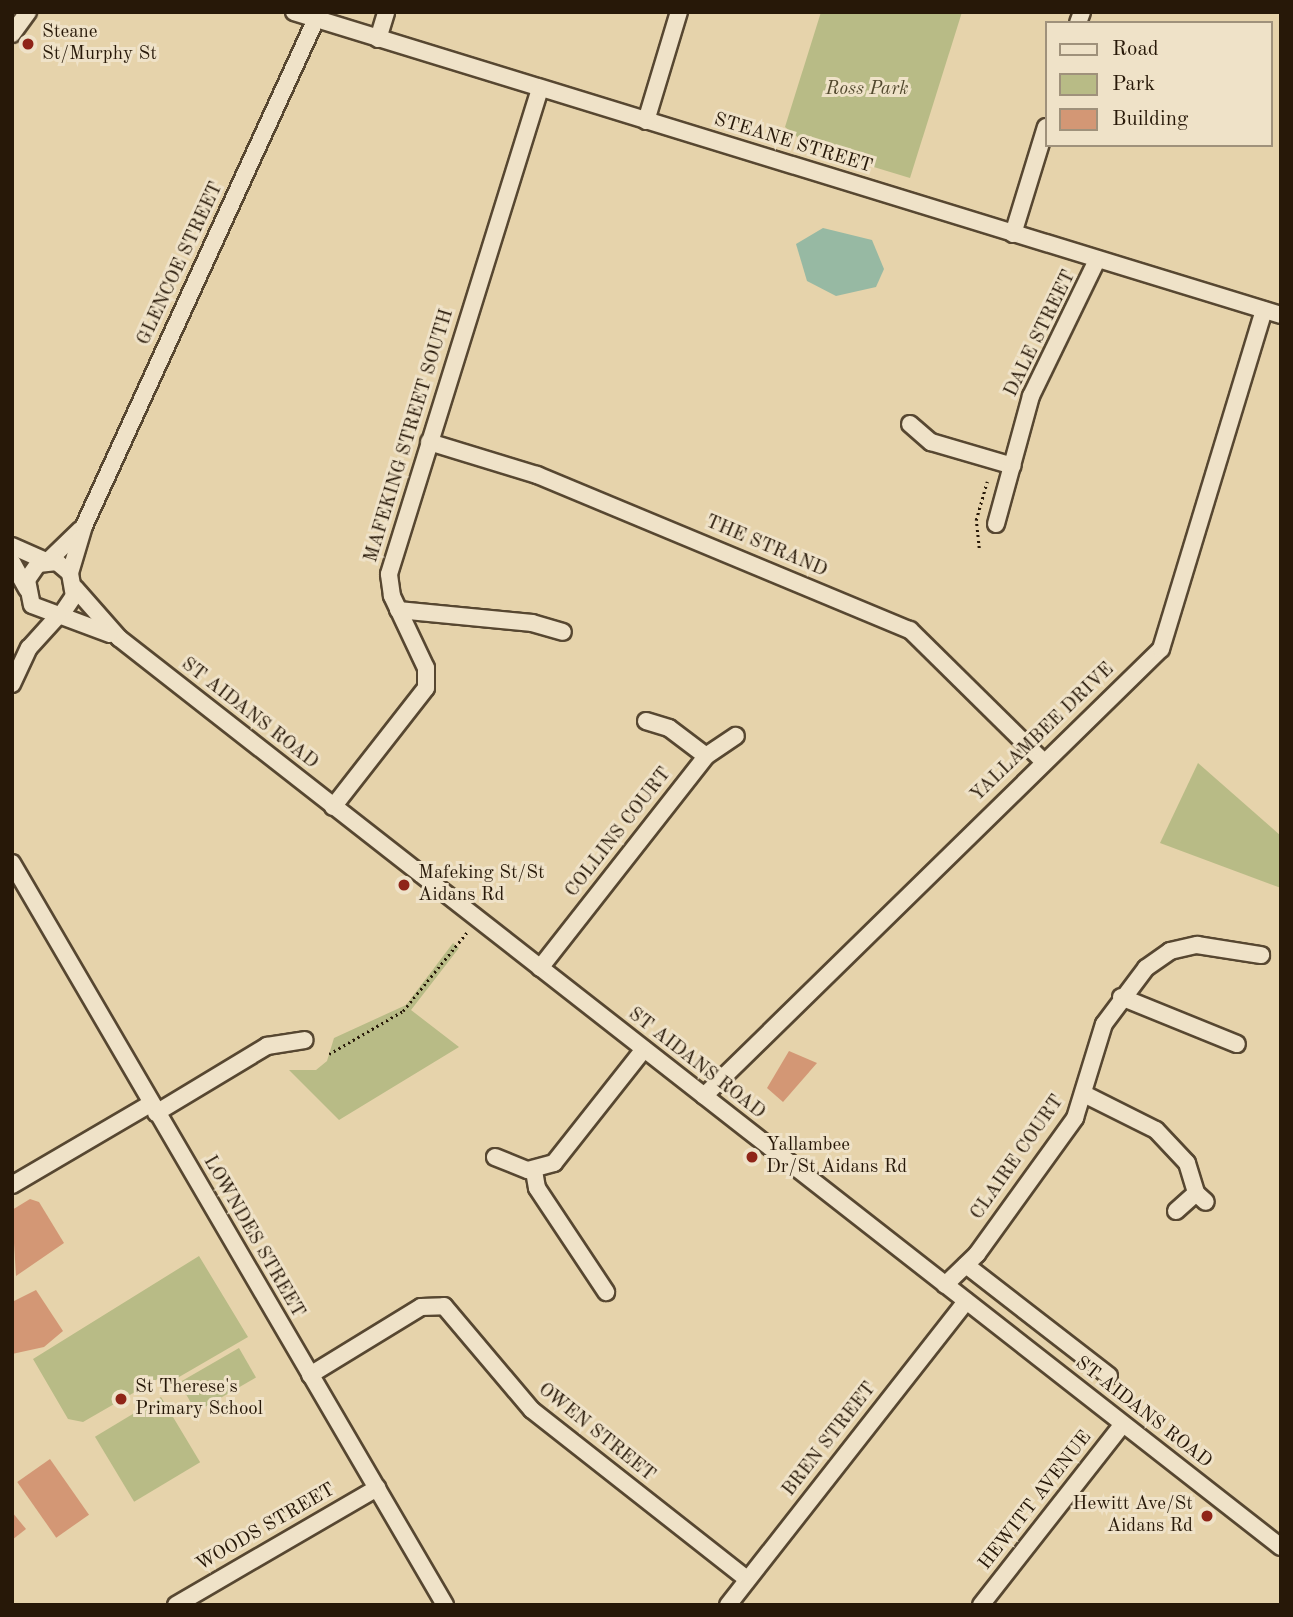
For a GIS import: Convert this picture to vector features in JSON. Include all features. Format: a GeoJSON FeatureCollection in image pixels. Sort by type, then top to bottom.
{"type":"FeatureCollection","features":[{"type":"Feature","properties":{"kind":"street"},"geometry":{"type":"LineString","coordinates":[[12,34],[27,12]]}},
{"type":"Feature","properties":{"kind":"street","name":"STEANE STREET"},"geometry":{"type":"LineString","coordinates":[[294,12],[1281,316]]}},
{"type":"Feature","properties":{"kind":"street"},"geometry":{"type":"LineString","coordinates":[[378,39],[386,12]]}},
{"type":"Feature","properties":{"kind":"street"},"geometry":{"type":"LineString","coordinates":[[646,121],[679,12]]}},
{"type":"Feature","properties":{"kind":"street","name":"GLENCOE STREET"},"geometry":{"type":"LineString","coordinates":[[60,615],[72,581],[84,526],[316,19]]}},
{"type":"Feature","properties":{"kind":"street","name":"MAFEKING STREET SOUTH"},"geometry":{"type":"LineString","coordinates":[[333,807],[426,688],[426,668],[398,610],[389,574],[540,89]]}},
{"type":"Feature","properties":{"kind":"street"},"geometry":{"type":"LineString","coordinates":[[1013,234],[1044,133]]}},
{"type":"Feature","properties":{"kind":"street","name":"DALE STREET"},"geometry":{"type":"LineString","coordinates":[[996,524],[1031,396],[1097,260]]}},
{"type":"Feature","properties":{"kind":"street","name":"YALLAMBEE DRIVE"},"geometry":{"type":"LineString","coordinates":[[704,1096],[1043,761],[1161,649],[1264,310]]}},
{"type":"Feature","properties":{"kind":"street"},"geometry":{"type":"LineString","coordinates":[[909,424],[931,442],[1013,466]]}},
{"type":"Feature","properties":{"kind":"street","name":"THE STRAND"},"geometry":{"type":"LineString","coordinates":[[429,442],[537,475],[910,630],[1043,761]]}},
{"type":"Feature","properties":{"kind":"street","name":"GLENCOE STREET"},"geometry":{"type":"LineString","coordinates":[[30,596],[29,573],[84,526]]}},
{"type":"Feature","properties":{"kind":"street"},"geometry":{"type":"LineString","coordinates":[[12,546],[46,561]]}},
{"type":"Feature","properties":{"kind":"street","name":"ST AIDANS ROAD"},"geometry":{"type":"LineString","coordinates":[[46,561],[72,581],[119,638],[1281,1547]]}},
{"type":"Feature","properties":{"kind":"street"},"geometry":{"type":"LineString","coordinates":[[12,562],[30,596],[29,648]]}},
{"type":"Feature","properties":{"kind":"street","name":"ST AIDANS ROAD"},"geometry":{"type":"LineString","coordinates":[[30,596],[60,615],[119,638]]}},
{"type":"Feature","properties":{"kind":"street"},"geometry":{"type":"LineString","coordinates":[[398,610],[519,621],[563,632]]}},
{"type":"Feature","properties":{"kind":"street"},"geometry":{"type":"LineString","coordinates":[[12,684],[29,648],[60,615]]}},
{"type":"Feature","properties":{"kind":"street"},"geometry":{"type":"LineString","coordinates":[[646,720],[670,728],[706,756]]}},
{"type":"Feature","properties":{"kind":"street","name":"COLLINS COURT"},"geometry":{"type":"LineString","coordinates":[[540,968],[706,756],[736,736]]}},
{"type":"Feature","properties":{"kind":"street","name":"LOWNDES STREET"},"geometry":{"type":"LineString","coordinates":[[12,863],[25,890],[446,1605]]}},
{"type":"Feature","properties":{"kind":"street","name":"LOWNDES STREET"},"geometry":{"type":"LineString","coordinates":[[12,875],[25,890]]}},
{"type":"Feature","properties":{"kind":"street","name":"CLAIRE COURT"},"geometry":{"type":"LineString","coordinates":[[945,1285],[966,1265],[1065,1132],[1086,1095],[1099,1036],[1121,997],[1152,964],[1182,948],[1261,955]]}},
{"type":"Feature","properties":{"kind":"street"},"geometry":{"type":"LineString","coordinates":[[1121,997],[1237,1044]]}},
{"type":"Feature","properties":{"kind":"street"},"geometry":{"type":"LineString","coordinates":[[12,1185],[267,1046],[305,1040]]}},
{"type":"Feature","properties":{"kind":"street"},"geometry":{"type":"LineString","coordinates":[[495,1157],[534,1171],[563,1155],[643,1049]]}},
{"type":"Feature","properties":{"kind":"street"},"geometry":{"type":"LineString","coordinates":[[1086,1095],[1156,1130],[1186,1163],[1201,1197],[1176,1211]]}},
{"type":"Feature","properties":{"kind":"street"},"geometry":{"type":"LineString","coordinates":[[534,1171],[544,1199],[606,1292]]}},
{"type":"Feature","properties":{"kind":"street","name":"ST AIDANS ROAD"},"geometry":{"type":"LineString","coordinates":[[966,1265],[1109,1376]]}},
{"type":"Feature","properties":{"kind":"street"},"geometry":{"type":"LineString","coordinates":[[310,1375],[437,1303],[442,1286]]}},
{"type":"Feature","properties":{"kind":"street","name":"BREN STREET"},"geometry":{"type":"LineString","coordinates":[[728,1605],[966,1301]]}},
{"type":"Feature","properties":{"kind":"street","name":"OWEN STREET"},"geometry":{"type":"LineString","coordinates":[[437,1303],[457,1316],[531,1410],[747,1579]]}},
{"type":"Feature","properties":{"kind":"street","name":"HEWITT AVENUE"},"geometry":{"type":"LineString","coordinates":[[981,1605],[1123,1424]]}},
{"type":"Feature","properties":{"kind":"street","name":"WOODS STREET"},"geometry":{"type":"LineString","coordinates":[[176,1605],[377,1488]]}},
{"type":"Feature","properties":{"kind":"path"},"geometry":{"type":"LineString","coordinates":[[979,548],[976,520],[987,482]]}},
{"type":"Feature","properties":{"kind":"path"},"geometry":{"type":"LineString","coordinates":[[329,1054],[401,1013],[468,932]]}},
{"type":"Feature","properties":{"kind":"green space","name":"Ross Park"},"geometry":{"type":"Polygon","coordinates":[[[821,12],[962,12],[910,178],[811,148],[785,127],[821,12]]]}},
{"type":"Feature","properties":{"kind":"green space"},"geometry":{"type":"Polygon","coordinates":[[[1198,763],[1281,836],[1281,888],[1160,843],[1198,763]]]}},
{"type":"Feature","properties":{"kind":"green space"},"geometry":{"type":"Polygon","coordinates":[[[453,943],[459,948],[411,1010],[459,1047],[339,1120],[289,1070],[316,1070],[327,1061],[334,1038],[406,1005],[453,943]]]}},
{"type":"Feature","properties":{"kind":"green space"},"geometry":{"type":"Polygon","coordinates":[[[199,1256],[248,1337],[167,1384],[161,1377],[83,1422],[68,1419],[33,1359],[199,1256]]]}},
{"type":"Feature","properties":{"kind":"green space"},"geometry":{"type":"Polygon","coordinates":[[[239,1348],[256,1377],[196,1412],[179,1382],[239,1348]]]}},
{"type":"Feature","properties":{"kind":"green space"},"geometry":{"type":"Polygon","coordinates":[[[161,1397],[200,1462],[134,1502],[95,1437],[161,1397]]]}},
{"type":"Feature","properties":{"kind":"shaded area"},"geometry":{"type":"Polygon","coordinates":[[[823,228],[872,240],[884,269],[876,287],[836,296],[807,281],[796,244],[823,228]]]}},
{"type":"Feature","properties":{"kind":"building"},"geometry":{"type":"Polygon","coordinates":[[[789,1051],[817,1063],[783,1102],[767,1088],[789,1051]]]}},
{"type":"Feature","properties":{"kind":"building"},"geometry":{"type":"Polygon","coordinates":[[[30,1199],[39,1202],[64,1243],[16,1276],[12,1210],[30,1199]]]}},
{"type":"Feature","properties":{"kind":"building"},"geometry":{"type":"Polygon","coordinates":[[[36,1290],[63,1331],[44,1347],[12,1354],[12,1302],[36,1290]]]}},
{"type":"Feature","properties":{"kind":"building"},"geometry":{"type":"Polygon","coordinates":[[[50,1459],[89,1515],[56,1538],[17,1482],[50,1459]]]}},
{"type":"Feature","properties":{"kind":"building"},"geometry":{"type":"Polygon","coordinates":[[[12,1512],[26,1529],[12,1540],[12,1512]]]}},
{"type":"Feature","properties":{"kind":"place","name":"Steane St/Murphy St"},"geometry":{"type":"Point","coordinates":[28,44]}},
{"type":"Feature","properties":{"kind":"place","name":"Mafeking St/St Aidans Rd"},"geometry":{"type":"Point","coordinates":[404,885]}},
{"type":"Feature","properties":{"kind":"place","name":"Yallambee Dr/St Aidans Rd"},"geometry":{"type":"Point","coordinates":[752,1157]}},
{"type":"Feature","properties":{"kind":"place","name":"St Therese's Primary School"},"geometry":{"type":"Point","coordinates":[121,1399]}},
{"type":"Feature","properties":{"kind":"place","name":"Hewitt Ave/St Aidans Rd"},"geometry":{"type":"Point","coordinates":[1207,1516]}}]}
